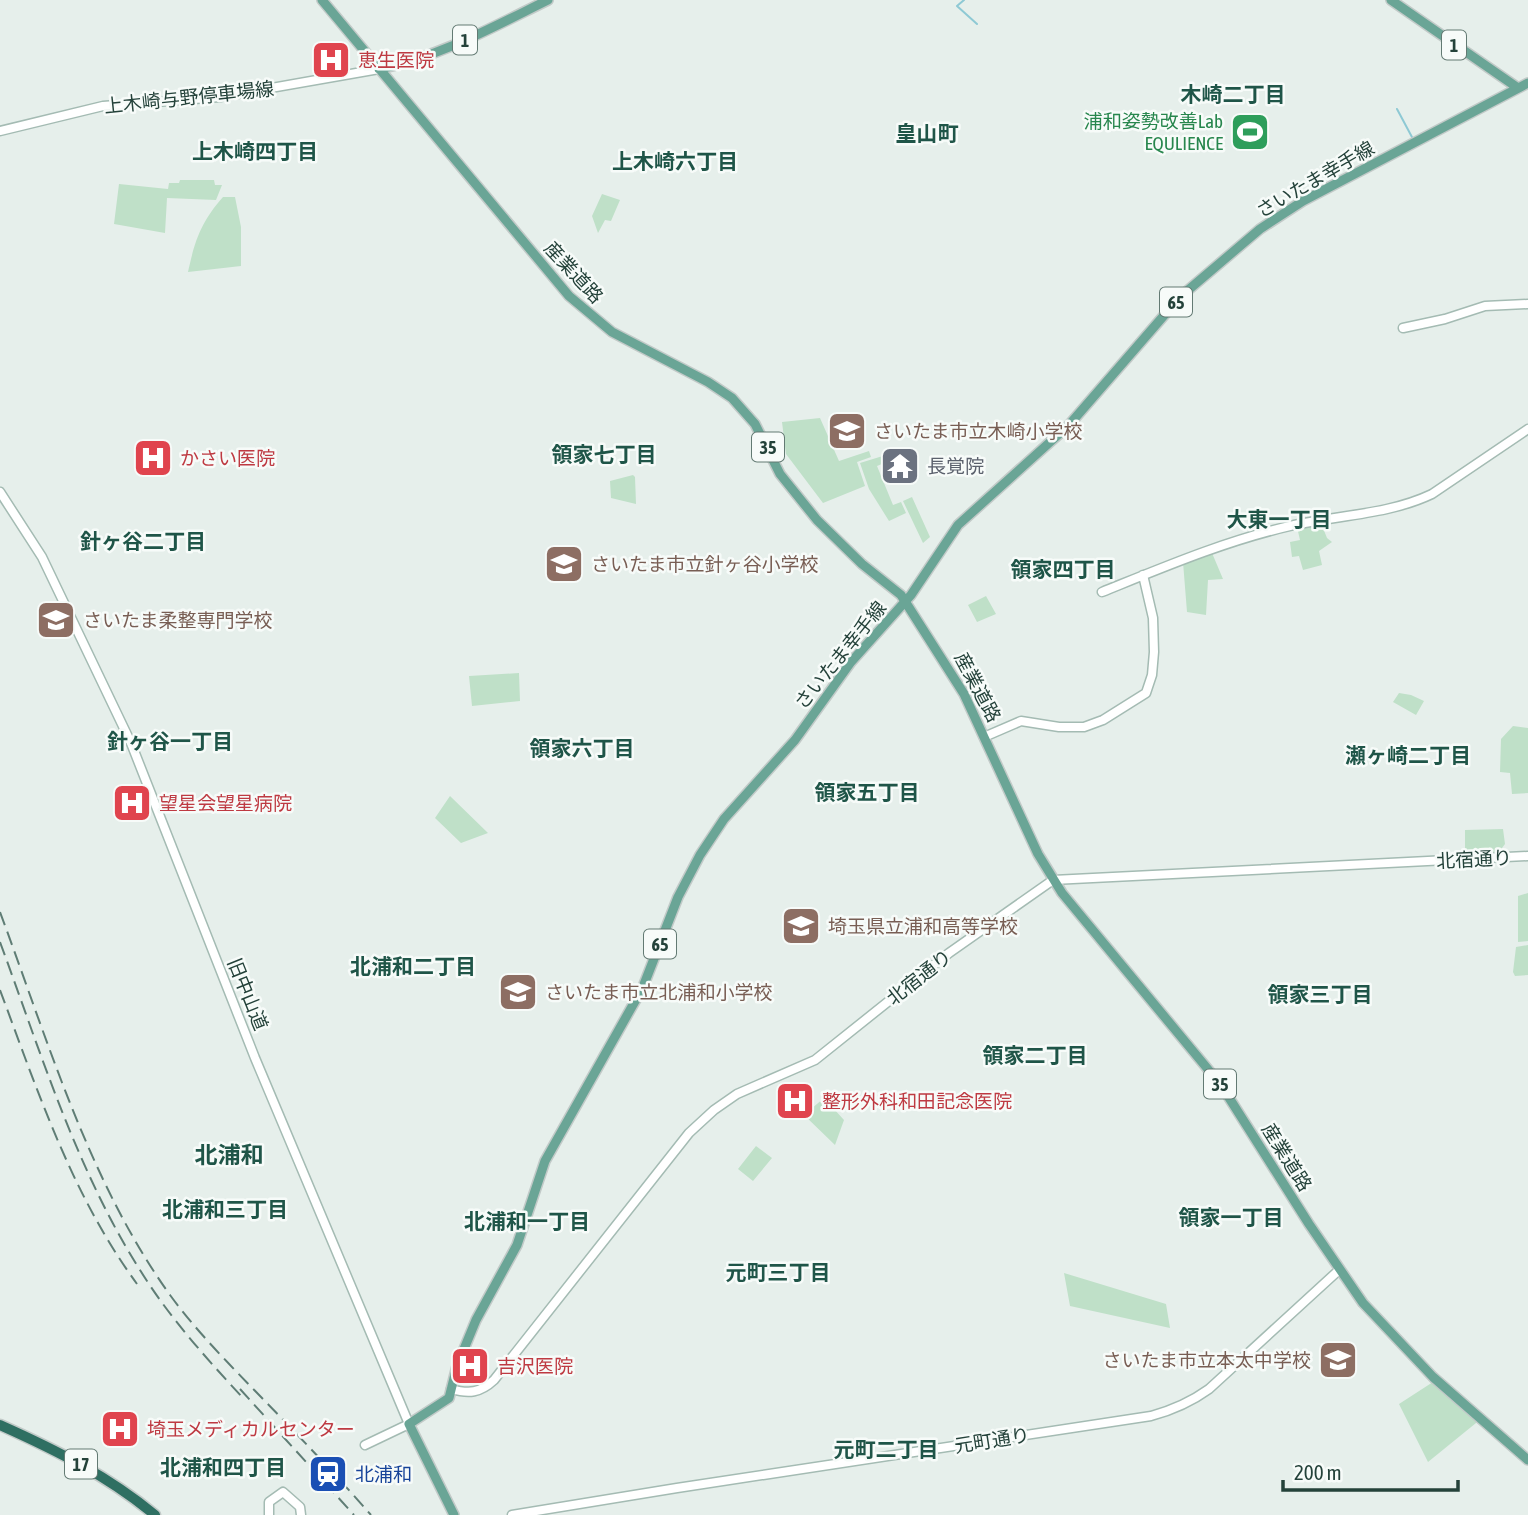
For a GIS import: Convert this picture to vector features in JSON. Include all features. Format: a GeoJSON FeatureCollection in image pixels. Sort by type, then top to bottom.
{"type":"FeatureCollection","features":[{"type":"Feature","properties":{"kind":"highway","name":"17"},"geometry":{"type":"LineString","coordinates":[[0,1425],[84,1465],[155,1515]]}},
{"type":"Feature","properties":{"kind":"main road","name":"産業道路"},"geometry":{"type":"LineString","coordinates":[[322,0],[569,296],[612,332],[708,382],[732,398],[755,424],[780,474],[817,520],[862,564],[897,592],[956,679],[1053,880],[1221,1085],[1339,1270],[1383,1326],[1433,1377],[1528,1460]]}},
{"type":"Feature","properties":{"kind":"main road","name":"1"},"geometry":{"type":"LineString","coordinates":[[379,69],[442,51],[548,0]]}},
{"type":"Feature","properties":{"kind":"main road","name":"1"},"geometry":{"type":"LineString","coordinates":[[1391,0],[1518,89]]}},
{"type":"Feature","properties":{"kind":"main road","name":"さいたま幸手線"},"geometry":{"type":"LineString","coordinates":[[409,1424],[446,1401],[476,1320],[517,1245],[545,1161],[643,986],[678,897],[700,855],[724,819],[795,740],[857,655],[905,602],[965,517],[1069,425],[1173,305],[1205,274],[1287,210],[1528,83]]}},
{"type":"Feature","properties":{"kind":"main road","name":"旧中山道"},"geometry":{"type":"LineString","coordinates":[[409,1424],[454,1515]]}},
{"type":"Feature","properties":{"kind":"street","name":"上木崎与野停車場線"},"geometry":{"type":"LineString","coordinates":[[0,131],[103,106],[220,97],[379,69]]}},
{"type":"Feature","properties":{"kind":"street"},"geometry":{"type":"LineString","coordinates":[[1403,328],[1488,305],[1528,304]]}},
{"type":"Feature","properties":{"kind":"street"},"geometry":{"type":"LineString","coordinates":[[1102,592],[1182,559],[1285,527],[1415,502],[1432,494],[1528,429]]}},
{"type":"Feature","properties":{"kind":"street","name":"旧中山道"},"geometry":{"type":"LineString","coordinates":[[0,492],[42,556],[131,743],[255,1058],[409,1424]]}},
{"type":"Feature","properties":{"kind":"street"},"geometry":{"type":"LineString","coordinates":[[984,737],[1021,720],[1059,727],[1084,727],[1103,720],[1146,693],[1152,675],[1154,652],[1153,618],[1143,575]]}},
{"type":"Feature","properties":{"kind":"street","name":"北宿通り"},"geometry":{"type":"LineString","coordinates":[[451,1389],[463,1393],[476,1392],[494,1380],[689,1133],[714,1110],[751,1086],[815,1060],[949,953],[1053,880],[1528,856]]}},
{"type":"Feature","properties":{"kind":"street","name":"元町通り"},"geometry":{"type":"LineString","coordinates":[[512,1515],[1170,1411],[1209,1389],[1339,1270]]}},
{"type":"Feature","properties":{"kind":"street"},"geometry":{"type":"LineString","coordinates":[[365,1445],[409,1424]]}},
{"type":"Feature","properties":{"kind":"street"},"geometry":{"type":"LineString","coordinates":[[269,1515],[269,1502],[283,1492],[300,1507],[301,1515]]}},
{"type":"Feature","properties":{"kind":"green space"},"geometry":{"type":"Polygon","coordinates":[[[180,180],[214,180],[215,185],[222,185],[216,200],[167,198],[165,233],[114,224],[119,184],[168,189],[169,183],[179,183],[180,180]]]}},
{"type":"Feature","properties":{"kind":"green space"},"geometry":{"type":"Polygon","coordinates":[[[602,194],[620,200],[611,221],[605,220],[598,233],[592,216],[602,194]]]}},
{"type":"Feature","properties":{"kind":"green space"},"geometry":{"type":"Polygon","coordinates":[[[223,197],[235,197],[241,227],[241,266],[188,272],[200,232],[223,197]]]}},
{"type":"Feature","properties":{"kind":"green space"},"geometry":{"type":"Polygon","coordinates":[[[820,418],[839,461],[869,451],[871,457],[857,462],[865,486],[823,503],[786,454],[782,422],[820,418]]]}},
{"type":"Feature","properties":{"kind":"green space"},"geometry":{"type":"Polygon","coordinates":[[[886,455],[889,461],[877,466],[893,505],[901,502],[906,513],[889,521],[869,489],[860,463],[886,455]]]}},
{"type":"Feature","properties":{"kind":"green space"},"geometry":{"type":"Polygon","coordinates":[[[633,475],[636,504],[611,498],[610,481],[633,475]]]}},
{"type":"Feature","properties":{"kind":"green space"},"geometry":{"type":"Polygon","coordinates":[[[912,497],[930,537],[923,543],[903,501],[912,497]]]}},
{"type":"Feature","properties":{"kind":"green space"},"geometry":{"type":"Polygon","coordinates":[[[1321,523],[1327,538],[1332,542],[1319,551],[1322,565],[1303,570],[1299,556],[1292,557],[1290,542],[1300,540],[1297,527],[1321,523]]]}},
{"type":"Feature","properties":{"kind":"green space"},"geometry":{"type":"Polygon","coordinates":[[[1212,553],[1223,579],[1208,580],[1206,615],[1187,612],[1183,562],[1212,553]]]}},
{"type":"Feature","properties":{"kind":"green space"},"geometry":{"type":"Polygon","coordinates":[[[986,596],[996,614],[977,622],[968,605],[986,596]]]}},
{"type":"Feature","properties":{"kind":"green space"},"geometry":{"type":"Polygon","coordinates":[[[519,673],[520,701],[472,706],[469,676],[519,673]]]}},
{"type":"Feature","properties":{"kind":"green space"},"geometry":{"type":"Polygon","coordinates":[[[1399,693],[1424,701],[1416,715],[1393,702],[1399,693]]]}},
{"type":"Feature","properties":{"kind":"green space"},"geometry":{"type":"Polygon","coordinates":[[[1513,726],[1528,728],[1528,793],[1512,794],[1510,773],[1500,772],[1501,739],[1513,726]]]}},
{"type":"Feature","properties":{"kind":"green space"},"geometry":{"type":"Polygon","coordinates":[[[450,796],[488,833],[461,843],[435,818],[450,796]]]}},
{"type":"Feature","properties":{"kind":"green space"},"geometry":{"type":"Polygon","coordinates":[[[1503,829],[1505,844],[1499,852],[1465,853],[1465,830],[1503,829]]]}},
{"type":"Feature","properties":{"kind":"green space"},"geometry":{"type":"Polygon","coordinates":[[[1528,893],[1528,941],[1518,942],[1518,896],[1528,893]]]}},
{"type":"Feature","properties":{"kind":"green space"},"geometry":{"type":"Polygon","coordinates":[[[1528,945],[1528,975],[1515,976],[1513,972],[1516,947],[1528,945]]]}},
{"type":"Feature","properties":{"kind":"green space"},"geometry":{"type":"Polygon","coordinates":[[[824,1098],[844,1120],[835,1145],[804,1115],[824,1098]]]}},
{"type":"Feature","properties":{"kind":"green space"},"geometry":{"type":"Polygon","coordinates":[[[756,1146],[772,1158],[753,1181],[738,1169],[756,1146]]]}},
{"type":"Feature","properties":{"kind":"green space"},"geometry":{"type":"Polygon","coordinates":[[[1064,1273],[1166,1304],[1170,1328],[1070,1306],[1064,1273]]]}},
{"type":"Feature","properties":{"kind":"green space"},"geometry":{"type":"Polygon","coordinates":[[[1433,1382],[1476,1423],[1428,1462],[1399,1404],[1433,1382]]]}},
{"type":"Feature","properties":{"kind":"waterway"},"geometry":{"type":"LineString","coordinates":[[964,0],[957,6],[977,24]]}},
{"type":"Feature","properties":{"kind":"waterway"},"geometry":{"type":"LineString","coordinates":[[1397,109],[1413,139]]}},
{"type":"Feature","properties":{"kind":"railway"},"geometry":{"type":"LineString","coordinates":[[0,912],[73,1110],[116,1206],[141,1251],[180,1309],[371,1515]]}},
{"type":"Feature","properties":{"kind":"railway"},"geometry":{"type":"LineString","coordinates":[[0,942],[61,1110],[117,1231],[163,1304],[243,1398]]}},
{"type":"Feature","properties":{"kind":"railway"},"geometry":{"type":"LineString","coordinates":[[0,990],[58,1142],[75,1179],[114,1250],[137,1284]]}},
{"type":"Feature","properties":{"kind":"railway"},"geometry":{"type":"LineString","coordinates":[[240,1389],[354,1515]]}},
{"type":"Feature","properties":{"kind":"place","name":"恵生医院"},"geometry":{"type":"Point","coordinates":[331,60]}},
{"type":"Feature","properties":{"kind":"place","name":"浦和姿勢改善Lab EQULIENCE"},"geometry":{"type":"Point","coordinates":[1250,132]}},
{"type":"Feature","properties":{"kind":"place","name":"さいたま市立木崎小学校"},"geometry":{"type":"Point","coordinates":[847,431]}},
{"type":"Feature","properties":{"kind":"place","name":"かさい医院"},"geometry":{"type":"Point","coordinates":[153,458]}},
{"type":"Feature","properties":{"kind":"place","name":"長覚院"},"geometry":{"type":"Point","coordinates":[900,466]}},
{"type":"Feature","properties":{"kind":"place","name":"さいたま市立針ヶ谷小学校"},"geometry":{"type":"Point","coordinates":[564,564]}},
{"type":"Feature","properties":{"kind":"place","name":"さいたま柔整専門学校"},"geometry":{"type":"Point","coordinates":[56,620]}},
{"type":"Feature","properties":{"kind":"place","name":"望星会望星病院"},"geometry":{"type":"Point","coordinates":[132,803]}},
{"type":"Feature","properties":{"kind":"place","name":"埼玉県立浦和高等学校"},"geometry":{"type":"Point","coordinates":[801,926]}},
{"type":"Feature","properties":{"kind":"place","name":"さいたま市立北浦和小学校"},"geometry":{"type":"Point","coordinates":[518,992]}},
{"type":"Feature","properties":{"kind":"place","name":"整形外科和田記念医院"},"geometry":{"type":"Point","coordinates":[795,1101]}},
{"type":"Feature","properties":{"kind":"place","name":"さいたま市立本太中学校"},"geometry":{"type":"Point","coordinates":[1338,1360]}},
{"type":"Feature","properties":{"kind":"place","name":"吉沢医院"},"geometry":{"type":"Point","coordinates":[470,1366]}},
{"type":"Feature","properties":{"kind":"place","name":"埼玉メディカルセンター"},"geometry":{"type":"Point","coordinates":[120,1429]}},
{"type":"Feature","properties":{"kind":"place","name":"北浦和"},"geometry":{"type":"Point","coordinates":[328,1474]}},
{"type":"Feature","properties":{"kind":"district","name":"木崎二丁目"},"geometry":{"type":"Point","coordinates":[1233,94]}},
{"type":"Feature","properties":{"kind":"district","name":"皇山町"},"geometry":{"type":"Point","coordinates":[927,133]}},
{"type":"Feature","properties":{"kind":"district","name":"上木崎四丁目"},"geometry":{"type":"Point","coordinates":[255,151]}},
{"type":"Feature","properties":{"kind":"district","name":"上木崎六丁目"},"geometry":{"type":"Point","coordinates":[675,161]}},
{"type":"Feature","properties":{"kind":"district","name":"領家七丁目"},"geometry":{"type":"Point","coordinates":[604,454]}},
{"type":"Feature","properties":{"kind":"district","name":"大東一丁目"},"geometry":{"type":"Point","coordinates":[1279,519]}},
{"type":"Feature","properties":{"kind":"district","name":"針ヶ谷二丁目"},"geometry":{"type":"Point","coordinates":[143,541]}},
{"type":"Feature","properties":{"kind":"district","name":"領家四丁目"},"geometry":{"type":"Point","coordinates":[1063,569]}},
{"type":"Feature","properties":{"kind":"district","name":"針ヶ谷一丁目"},"geometry":{"type":"Point","coordinates":[170,741]}},
{"type":"Feature","properties":{"kind":"district","name":"領家六丁目"},"geometry":{"type":"Point","coordinates":[582,748]}},
{"type":"Feature","properties":{"kind":"district","name":"瀬ヶ崎二丁目"},"geometry":{"type":"Point","coordinates":[1408,755]}},
{"type":"Feature","properties":{"kind":"district","name":"領家五丁目"},"geometry":{"type":"Point","coordinates":[867,792]}},
{"type":"Feature","properties":{"kind":"district","name":"北浦和二丁目"},"geometry":{"type":"Point","coordinates":[413,966]}},
{"type":"Feature","properties":{"kind":"district","name":"領家三丁目"},"geometry":{"type":"Point","coordinates":[1320,994]}},
{"type":"Feature","properties":{"kind":"district","name":"領家二丁目"},"geometry":{"type":"Point","coordinates":[1035,1055]}},
{"type":"Feature","properties":{"kind":"district","name":"北浦和"},"geometry":{"type":"Point","coordinates":[229,1155]}},
{"type":"Feature","properties":{"kind":"district","name":"北浦和三丁目"},"geometry":{"type":"Point","coordinates":[225,1209]}},
{"type":"Feature","properties":{"kind":"district","name":"領家一丁目"},"geometry":{"type":"Point","coordinates":[1231,1217]}},
{"type":"Feature","properties":{"kind":"district","name":"北浦和一丁目"},"geometry":{"type":"Point","coordinates":[527,1221]}},
{"type":"Feature","properties":{"kind":"district","name":"元町三丁目"},"geometry":{"type":"Point","coordinates":[778,1272]}},
{"type":"Feature","properties":{"kind":"district","name":"元町二丁目"},"geometry":{"type":"Point","coordinates":[886,1449]}},
{"type":"Feature","properties":{"kind":"district","name":"北浦和四丁目"},"geometry":{"type":"Point","coordinates":[223,1467]}}]}
